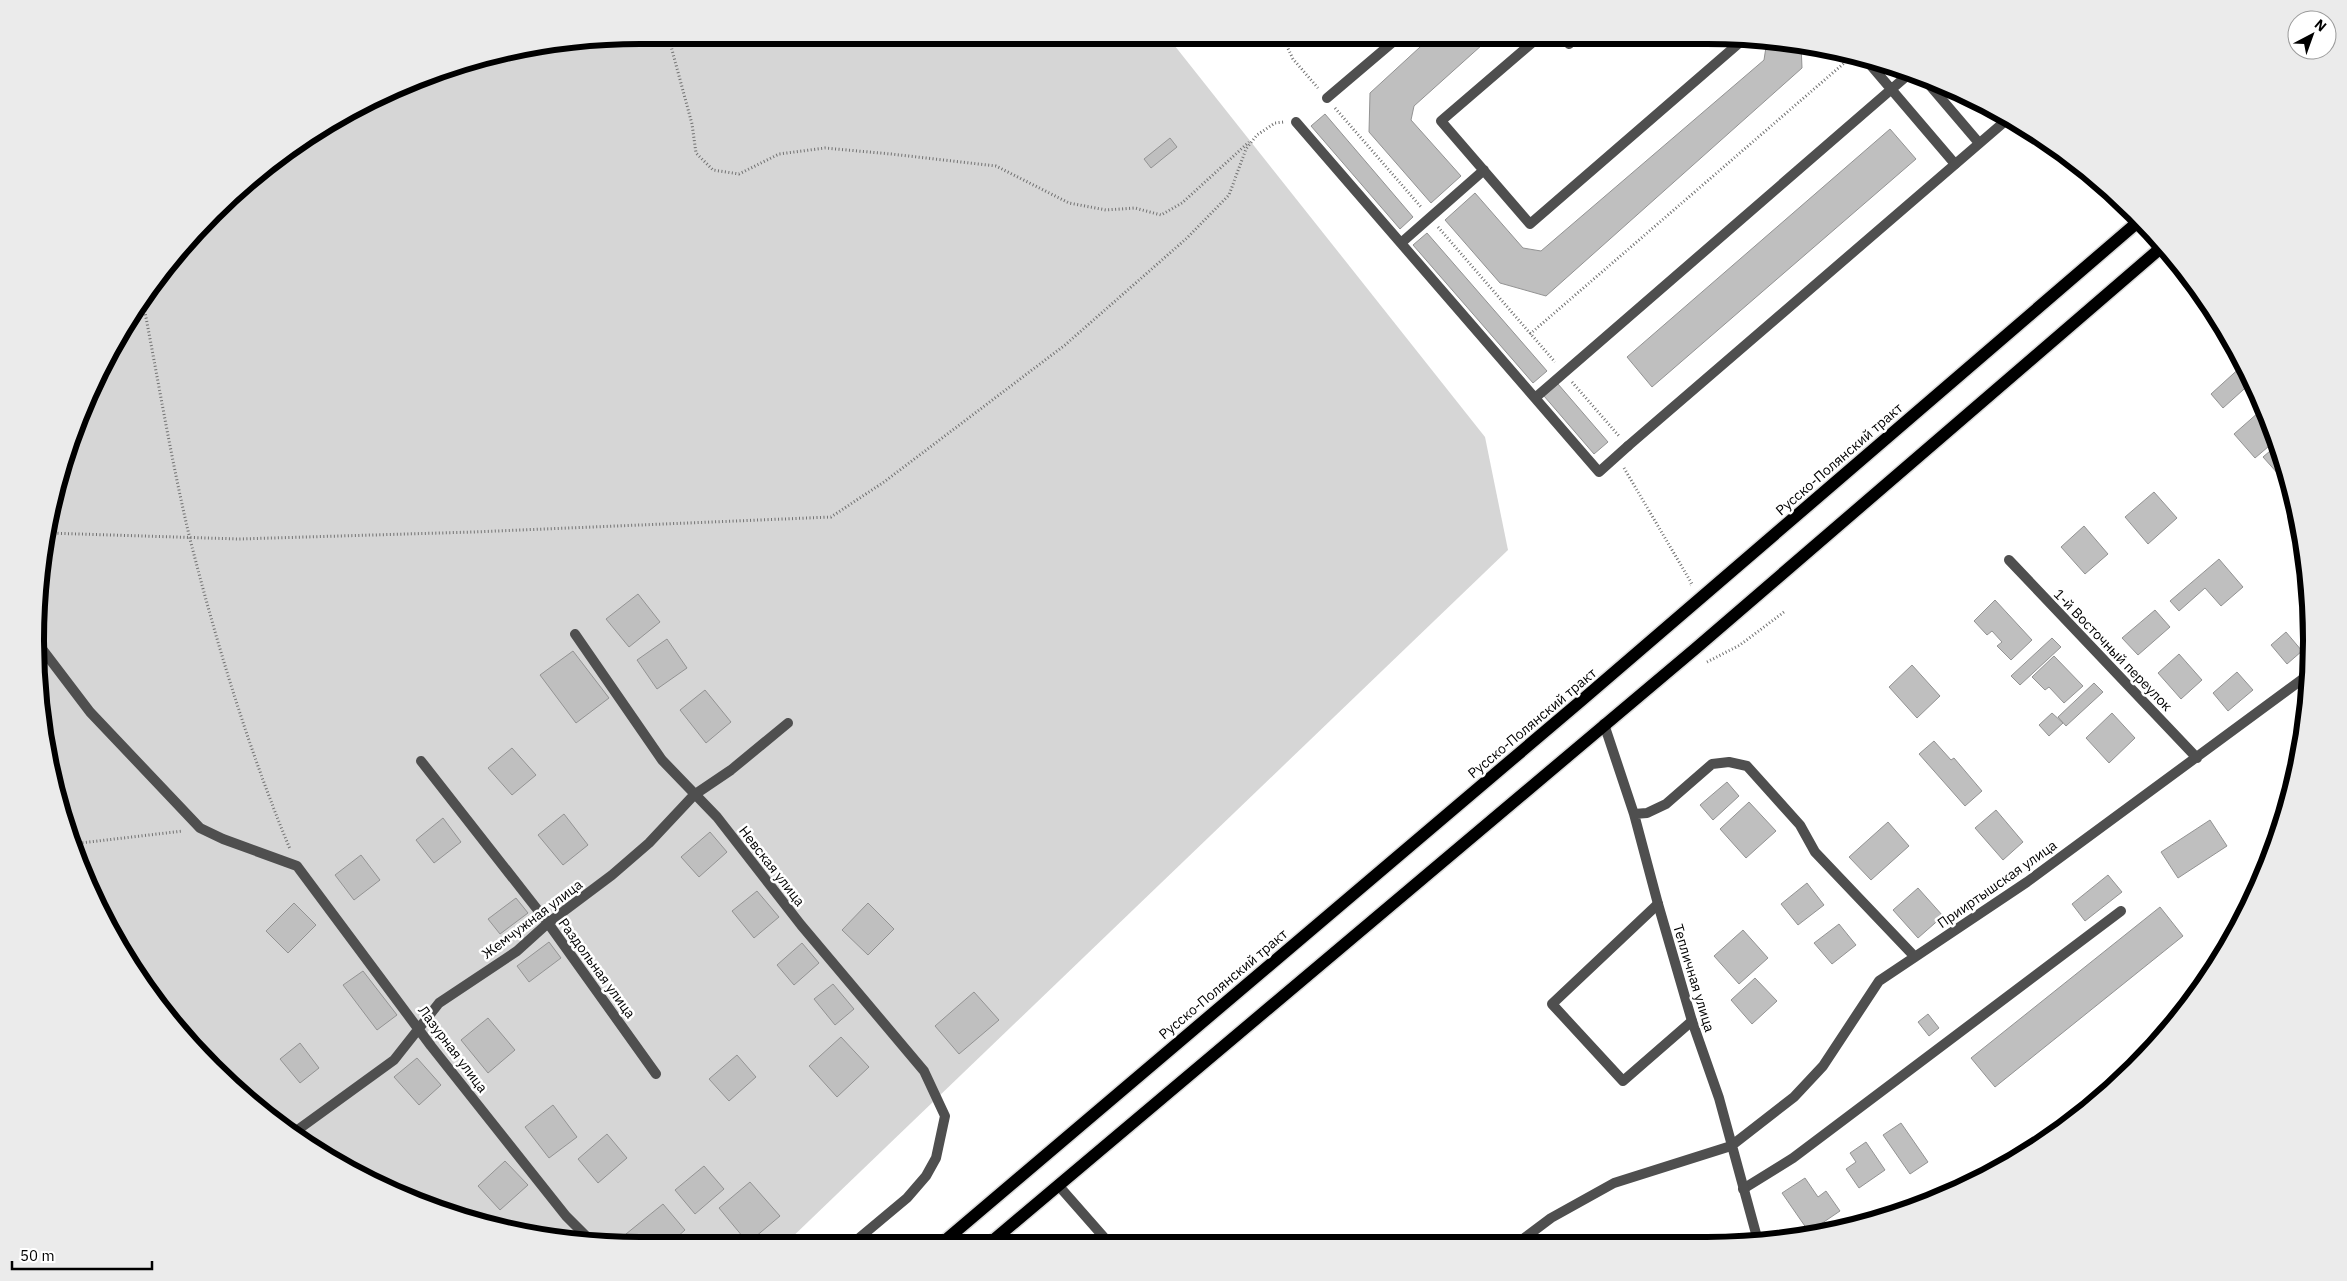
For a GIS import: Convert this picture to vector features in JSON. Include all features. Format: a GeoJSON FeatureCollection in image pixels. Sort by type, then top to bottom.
{"type":"FeatureCollection","features":[{"type":"Feature","properties":{"kind":"main road","name":"Русско-Полянский тракт"},"geometry":{"type":"LineString","coordinates":[[949,1237],[1590,694],[2134,225]]}},
{"type":"Feature","properties":{"kind":"main road"},"geometry":{"type":"LineString","coordinates":[[998,1237],[1703,642],[2158,250]]}},
{"type":"Feature","properties":{"kind":"street"},"geometry":{"type":"LineString","coordinates":[[1327,98],[1391,44]]}},
{"type":"Feature","properties":{"kind":"street"},"geometry":{"type":"LineString","coordinates":[[1531,44],[1441,121],[1530,224],[1737,45]]}},
{"type":"Feature","properties":{"kind":"street"},"geometry":{"type":"LineString","coordinates":[[1872,67],[1955,164]]}},
{"type":"Feature","properties":{"kind":"street"},"geometry":{"type":"LineString","coordinates":[[1534,398],[1905,78]]}},
{"type":"Feature","properties":{"kind":"street"},"geometry":{"type":"LineString","coordinates":[[1931,87],[1979,143]]}},
{"type":"Feature","properties":{"kind":"street"},"geometry":{"type":"LineString","coordinates":[[1296,122],[1598,472],[2002,123]]}},
{"type":"Feature","properties":{"kind":"street"},"geometry":{"type":"LineString","coordinates":[[1400,243],[1484,170]]}},
{"type":"Feature","properties":{"kind":"street","name":"1-й Восточный переулок"},"geometry":{"type":"LineString","coordinates":[[2009,560],[2197,758]]}},
{"type":"Feature","properties":{"kind":"street","name":"Невская улица"},"geometry":{"type":"LineString","coordinates":[[575,634],[662,760],[717,817],[801,925],[924,1071],[945,1116],[936,1158],[926,1176],[907,1198],[860,1237]]}},
{"type":"Feature","properties":{"kind":"street"},"geometry":{"type":"LineString","coordinates":[[44,652],[90,712],[200,828],[223,839],[296,866]]}},
{"type":"Feature","properties":{"kind":"street","name":"Прииртышская улица"},"geometry":{"type":"LineString","coordinates":[[1526,1237],[1551,1218],[1614,1183],[1731,1146],[1794,1098],[1823,1066],[1880,981],[2027,882],[2302,679]]}},
{"type":"Feature","properties":{"kind":"street","name":"Жемчужная улица"},"geometry":{"type":"LineString","coordinates":[[298,1129],[394,1060],[439,1004],[516,951],[548,923],[612,875],[649,843],[694,795],[731,770],[788,723]]}},
{"type":"Feature","properties":{"kind":"street","name":"Тепличная улица"},"geometry":{"type":"LineString","coordinates":[[1604,724],[1634,814],[1658,904],[1692,1020],[1718,1098],[1756,1235]]}},
{"type":"Feature","properties":{"kind":"street","name":"Раздольная улица"},"geometry":{"type":"LineString","coordinates":[[421,761],[548,923],[656,1074]]}},
{"type":"Feature","properties":{"kind":"street"},"geometry":{"type":"LineString","coordinates":[[1634,814],[1647,813],[1666,804],[1712,764],[1729,762],[1747,766],[1800,825],[1814,852],[1915,957]]}},
{"type":"Feature","properties":{"kind":"street","name":"Лазурная улица"},"geometry":{"type":"LineString","coordinates":[[296,866],[419,1027],[431,1046],[566,1216],[584,1234]]}},
{"type":"Feature","properties":{"kind":"street"},"geometry":{"type":"LineString","coordinates":[[1658,904],[1552,1004],[1622,1081],[1692,1020]]}},
{"type":"Feature","properties":{"kind":"street"},"geometry":{"type":"LineString","coordinates":[[1743,1189],[1808,1146],[2121,911]]}},
{"type":"Feature","properties":{"kind":"street"},"geometry":{"type":"LineString","coordinates":[[1058,1185],[1104,1237]]}},
{"type":"Feature","properties":{"kind":"path"},"geometry":{"type":"LineString","coordinates":[[670,44],[692,124],[696,153],[713,170],[739,174],[779,154],[825,148],[891,154],[996,166],[1069,203],[1106,210],[1135,208],[1161,215],[1182,203],[1257,135],[1275,123],[1296,122]]}},
{"type":"Feature","properties":{"kind":"path"},"geometry":{"type":"LineString","coordinates":[[1286,44],[1293,59],[1564,372],[1624,450],[1623,466],[1692,584],[1684,591]]}},
{"type":"Feature","properties":{"kind":"path"},"geometry":{"type":"LineString","coordinates":[[1530,334],[1846,61]]}},
{"type":"Feature","properties":{"kind":"path"},"geometry":{"type":"LineString","coordinates":[[54,533],[239,538],[463,532],[831,517],[884,482],[1065,345],[1187,238],[1229,195],[1246,148],[1257,135]]}},
{"type":"Feature","properties":{"kind":"path"},"geometry":{"type":"LineString","coordinates":[[144,309],[190,537],[227,678],[270,802],[296,866]]}},
{"type":"Feature","properties":{"kind":"path"},"geometry":{"type":"LineString","coordinates":[[1707,662],[1740,645],[1784,612]]}},
{"type":"Feature","properties":{"kind":"path"},"geometry":{"type":"LineString","coordinates":[[79,843],[200,828]]}},
{"type":"Feature","properties":{"kind":"shaded area"},"geometry":{"type":"Polygon","coordinates":[[[1173,44],[1485,437],[1508,550],[792,1237],[601,1236],[524,1226],[486,1217],[449,1206],[377,1176],[309,1137],[277,1114],[219,1062],[167,1004],[144,972],[105,904],[75,832],[64,795],[55,757],[45,680],[45,601],[49,563],[55,524],[75,449],[105,377],[124,342],[144,309],[192,247],[247,192],[277,167],[309,144],[377,105],[449,75],[486,64],[524,55],[601,45],[1173,44]]]}},
{"type":"Feature","properties":{"kind":"building"},"geometry":{"type":"Polygon","coordinates":[[[1423,44],[1483,44],[1414,106],[1411,120],[1461,176],[1431,203],[1369,132],[1370,93],[1423,44]]]}},
{"type":"Feature","properties":{"kind":"building"},"geometry":{"type":"Polygon","coordinates":[[[1766,47],[1801,52],[1802,68],[1546,296],[1500,283],[1445,220],[1475,193],[1523,248],[1541,251],[1764,60],[1766,47]]]}},
{"type":"Feature","properties":{"kind":"building"},"geometry":{"type":"Polygon","coordinates":[[[1325,114],[1413,217],[1400,229],[1311,126],[1325,114]]]}},
{"type":"Feature","properties":{"kind":"building"},"geometry":{"type":"Polygon","coordinates":[[[1890,129],[1916,159],[1652,387],[1627,357],[1890,129]]]}},
{"type":"Feature","properties":{"kind":"building"},"geometry":{"type":"Polygon","coordinates":[[[1170,138],[1177,147],[1151,168],[1144,159],[1170,138]]]}},
{"type":"Feature","properties":{"kind":"building"},"geometry":{"type":"Polygon","coordinates":[[[1427,233],[1547,371],[1533,383],[1413,245],[1427,233]]]}},
{"type":"Feature","properties":{"kind":"building"},"geometry":{"type":"Polygon","coordinates":[[[2238,370],[2247,387],[2223,408],[2211,394],[2238,370]]]}},
{"type":"Feature","properties":{"kind":"building"},"geometry":{"type":"Polygon","coordinates":[[[1558,384],[1608,442],[1594,454],[1544,396],[1558,384]]]}},
{"type":"Feature","properties":{"kind":"building"},"geometry":{"type":"Polygon","coordinates":[[[2258,413],[2270,445],[2255,458],[2234,434],[2258,413]]]}},
{"type":"Feature","properties":{"kind":"building"},"geometry":{"type":"Polygon","coordinates":[[[2272,449],[2280,475],[2279,475],[2263,457],[2272,449]]]}},
{"type":"Feature","properties":{"kind":"building"},"geometry":{"type":"Polygon","coordinates":[[[2154,492],[2177,518],[2148,544],[2125,517],[2154,492]]]}},
{"type":"Feature","properties":{"kind":"building"},"geometry":{"type":"Polygon","coordinates":[[[2084,526],[2108,554],[2085,574],[2061,547],[2084,526]]]}},
{"type":"Feature","properties":{"kind":"building"},"geometry":{"type":"Polygon","coordinates":[[[2219,559],[2243,587],[2221,606],[2205,588],[2179,611],[2170,601],[2219,559]]]}},
{"type":"Feature","properties":{"kind":"building"},"geometry":{"type":"Polygon","coordinates":[[[638,594],[660,622],[629,647],[606,619],[638,594]]]}},
{"type":"Feature","properties":{"kind":"building"},"geometry":{"type":"Polygon","coordinates":[[[1995,600],[2032,640],[2011,660],[1997,646],[2002,642],[1992,631],[1987,635],[1974,621],[1995,600]]]}},
{"type":"Feature","properties":{"kind":"building"},"geometry":{"type":"Polygon","coordinates":[[[2155,610],[2170,627],[2138,655],[2122,638],[2155,610]]]}},
{"type":"Feature","properties":{"kind":"building"},"geometry":{"type":"Polygon","coordinates":[[[2286,632],[2302,651],[2287,664],[2271,645],[2286,632]]]}},
{"type":"Feature","properties":{"kind":"building"},"geometry":{"type":"Polygon","coordinates":[[[2052,638],[2061,647],[2020,685],[2011,676],[2052,638]]]}},
{"type":"Feature","properties":{"kind":"building"},"geometry":{"type":"Polygon","coordinates":[[[667,639],[687,668],[657,689],[637,660],[667,639]]]}},
{"type":"Feature","properties":{"kind":"building"},"geometry":{"type":"Polygon","coordinates":[[[573,651],[609,698],[576,723],[540,675],[573,651]]]}},
{"type":"Feature","properties":{"kind":"building"},"geometry":{"type":"Polygon","coordinates":[[[2179,654],[2202,680],[2181,699],[2158,673],[2179,654]]]}},
{"type":"Feature","properties":{"kind":"building"},"geometry":{"type":"Polygon","coordinates":[[[2054,656],[2083,686],[2064,703],[2049,687],[2045,690],[2032,677],[2054,656]]]}},
{"type":"Feature","properties":{"kind":"building"},"geometry":{"type":"Polygon","coordinates":[[[1912,665],[1940,696],[1917,718],[1889,687],[1912,665]]]}},
{"type":"Feature","properties":{"kind":"building"},"geometry":{"type":"Polygon","coordinates":[[[2237,672],[2253,690],[2228,711],[2213,693],[2237,672]]]}},
{"type":"Feature","properties":{"kind":"building"},"geometry":{"type":"Polygon","coordinates":[[[2094,683],[2103,692],[2066,726],[2058,717],[2094,683]]]}},
{"type":"Feature","properties":{"kind":"building"},"geometry":{"type":"Polygon","coordinates":[[[705,690],[731,722],[706,743],[680,710],[705,690]]]}},
{"type":"Feature","properties":{"kind":"building"},"geometry":{"type":"Polygon","coordinates":[[[2052,713],[2063,723],[2049,736],[2039,725],[2052,713]]]}},
{"type":"Feature","properties":{"kind":"building"},"geometry":{"type":"Polygon","coordinates":[[[2112,713],[2135,738],[2109,763],[2086,738],[2112,713]]]}},
{"type":"Feature","properties":{"kind":"building"},"geometry":{"type":"Polygon","coordinates":[[[1934,741],[1951,760],[1954,758],[1982,791],[1965,806],[1919,754],[1934,741]]]}},
{"type":"Feature","properties":{"kind":"building"},"geometry":{"type":"Polygon","coordinates":[[[512,748],[536,775],[512,795],[488,768],[512,748]]]}},
{"type":"Feature","properties":{"kind":"building"},"geometry":{"type":"Polygon","coordinates":[[[1727,782],[1739,796],[1713,820],[1700,805],[1727,782]]]}},
{"type":"Feature","properties":{"kind":"building"},"geometry":{"type":"Polygon","coordinates":[[[1749,802],[1776,831],[1746,858],[1720,829],[1749,802]]]}},
{"type":"Feature","properties":{"kind":"building"},"geometry":{"type":"Polygon","coordinates":[[[1996,810],[2023,842],[2003,860],[1975,828],[1996,810]]]}},
{"type":"Feature","properties":{"kind":"building"},"geometry":{"type":"Polygon","coordinates":[[[564,814],[588,845],[563,865],[538,835],[564,814]]]}},
{"type":"Feature","properties":{"kind":"building"},"geometry":{"type":"Polygon","coordinates":[[[443,818],[461,842],[434,863],[416,840],[443,818]]]}},
{"type":"Feature","properties":{"kind":"building"},"geometry":{"type":"Polygon","coordinates":[[[2210,820],[2227,846],[2178,878],[2161,852],[2210,820]]]}},
{"type":"Feature","properties":{"kind":"building"},"geometry":{"type":"Polygon","coordinates":[[[1888,822],[1909,846],[1871,880],[1849,857],[1888,822]]]}},
{"type":"Feature","properties":{"kind":"building"},"geometry":{"type":"Polygon","coordinates":[[[710,832],[727,852],[699,877],[681,857],[710,832]]]}},
{"type":"Feature","properties":{"kind":"building"},"geometry":{"type":"Polygon","coordinates":[[[361,855],[380,880],[354,900],[335,875],[361,855]]]}},
{"type":"Feature","properties":{"kind":"building"},"geometry":{"type":"Polygon","coordinates":[[[2108,875],[2122,892],[2085,921],[2072,904],[2108,875]]]}},
{"type":"Feature","properties":{"kind":"building"},"geometry":{"type":"Polygon","coordinates":[[[1807,883],[1824,905],[1798,925],[1781,904],[1807,883]]]}},
{"type":"Feature","properties":{"kind":"building"},"geometry":{"type":"Polygon","coordinates":[[[1918,888],[1943,916],[1918,938],[1893,910],[1918,888]]]}},
{"type":"Feature","properties":{"kind":"building"},"geometry":{"type":"Polygon","coordinates":[[[757,891],[779,917],[754,938],[732,911],[757,891]]]}},
{"type":"Feature","properties":{"kind":"building"},"geometry":{"type":"Polygon","coordinates":[[[516,898],[528,913],[500,934],[488,919],[516,898]]]}},
{"type":"Feature","properties":{"kind":"building"},"geometry":{"type":"Polygon","coordinates":[[[294,903],[316,925],[288,953],[266,931],[294,903]]]}},
{"type":"Feature","properties":{"kind":"building"},"geometry":{"type":"Polygon","coordinates":[[[868,903],[894,929],[868,955],[842,930],[868,903]]]}},
{"type":"Feature","properties":{"kind":"building"},"geometry":{"type":"Polygon","coordinates":[[[2160,907],[2183,936],[1995,1087],[1971,1058],[2160,907]]]}},
{"type":"Feature","properties":{"kind":"building"},"geometry":{"type":"Polygon","coordinates":[[[1839,924],[1856,945],[1832,964],[1814,943],[1839,924]]]}},
{"type":"Feature","properties":{"kind":"building"},"geometry":{"type":"Polygon","coordinates":[[[1743,930],[1768,958],[1739,984],[1714,956],[1743,930]]]}},
{"type":"Feature","properties":{"kind":"building"},"geometry":{"type":"Polygon","coordinates":[[[549,942],[561,958],[529,982],[517,966],[549,942]]]}},
{"type":"Feature","properties":{"kind":"building"},"geometry":{"type":"Polygon","coordinates":[[[802,943],[819,963],[794,985],[777,965],[802,943]]]}},
{"type":"Feature","properties":{"kind":"building"},"geometry":{"type":"Polygon","coordinates":[[[363,971],[397,1015],[377,1030],[343,985],[363,971]]]}},
{"type":"Feature","properties":{"kind":"building"},"geometry":{"type":"Polygon","coordinates":[[[1755,978],[1777,1001],[1752,1024],[1731,1000],[1755,978]]]}},
{"type":"Feature","properties":{"kind":"building"},"geometry":{"type":"Polygon","coordinates":[[[833,984],[854,1009],[835,1025],[814,999],[833,984]]]}},
{"type":"Feature","properties":{"kind":"building"},"geometry":{"type":"Polygon","coordinates":[[[974,992],[999,1020],[959,1054],[935,1026],[974,992]]]}},
{"type":"Feature","properties":{"kind":"building"},"geometry":{"type":"Polygon","coordinates":[[[1928,1014],[1939,1028],[1929,1036],[1918,1022],[1928,1014]]]}},
{"type":"Feature","properties":{"kind":"building"},"geometry":{"type":"Polygon","coordinates":[[[488,1018],[515,1050],[488,1073],[461,1040],[488,1018]]]}},
{"type":"Feature","properties":{"kind":"building"},"geometry":{"type":"Polygon","coordinates":[[[841,1037],[869,1067],[837,1097],[809,1066],[841,1037]]]}},
{"type":"Feature","properties":{"kind":"building"},"geometry":{"type":"Polygon","coordinates":[[[300,1043],[319,1068],[300,1083],[280,1059],[300,1043]]]}},
{"type":"Feature","properties":{"kind":"building"},"geometry":{"type":"Polygon","coordinates":[[[737,1055],[756,1077],[729,1101],[709,1079],[737,1055]]]}},
{"type":"Feature","properties":{"kind":"building"},"geometry":{"type":"Polygon","coordinates":[[[417,1058],[441,1085],[419,1105],[394,1077],[417,1058]]]}},
{"type":"Feature","properties":{"kind":"building"},"geometry":{"type":"Polygon","coordinates":[[[553,1105],[577,1137],[549,1158],[525,1127],[553,1105]]]}},
{"type":"Feature","properties":{"kind":"building"},"geometry":{"type":"Polygon","coordinates":[[[1901,1123],[1928,1162],[1910,1174],[1883,1135],[1901,1123]]]}},
{"type":"Feature","properties":{"kind":"building"},"geometry":{"type":"Polygon","coordinates":[[[607,1134],[627,1158],[598,1183],[578,1159],[607,1134]]]}},
{"type":"Feature","properties":{"kind":"building"},"geometry":{"type":"Polygon","coordinates":[[[1866,1142],[1885,1170],[1859,1188],[1846,1169],[1856,1162],[1850,1153],[1866,1142]]]}},
{"type":"Feature","properties":{"kind":"building"},"geometry":{"type":"Polygon","coordinates":[[[505,1161],[528,1185],[500,1210],[478,1186],[505,1161]]]}},
{"type":"Feature","properties":{"kind":"building"},"geometry":{"type":"Polygon","coordinates":[[[704,1166],[724,1189],[695,1214],[675,1190],[704,1166]]]}},
{"type":"Feature","properties":{"kind":"building"},"geometry":{"type":"Polygon","coordinates":[[[1805,1178],[1818,1197],[1826,1191],[1840,1211],[1816,1227],[1807,1229],[1782,1193],[1805,1178]]]}},
{"type":"Feature","properties":{"kind":"building"},"geometry":{"type":"Polygon","coordinates":[[[750,1182],[780,1216],[755,1237],[743,1237],[719,1208],[750,1182]]]}},
{"type":"Feature","properties":{"kind":"building"},"geometry":{"type":"Polygon","coordinates":[[[663,1204],[685,1230],[677,1237],[628,1237],[626,1234],[663,1204]]]}}]}
